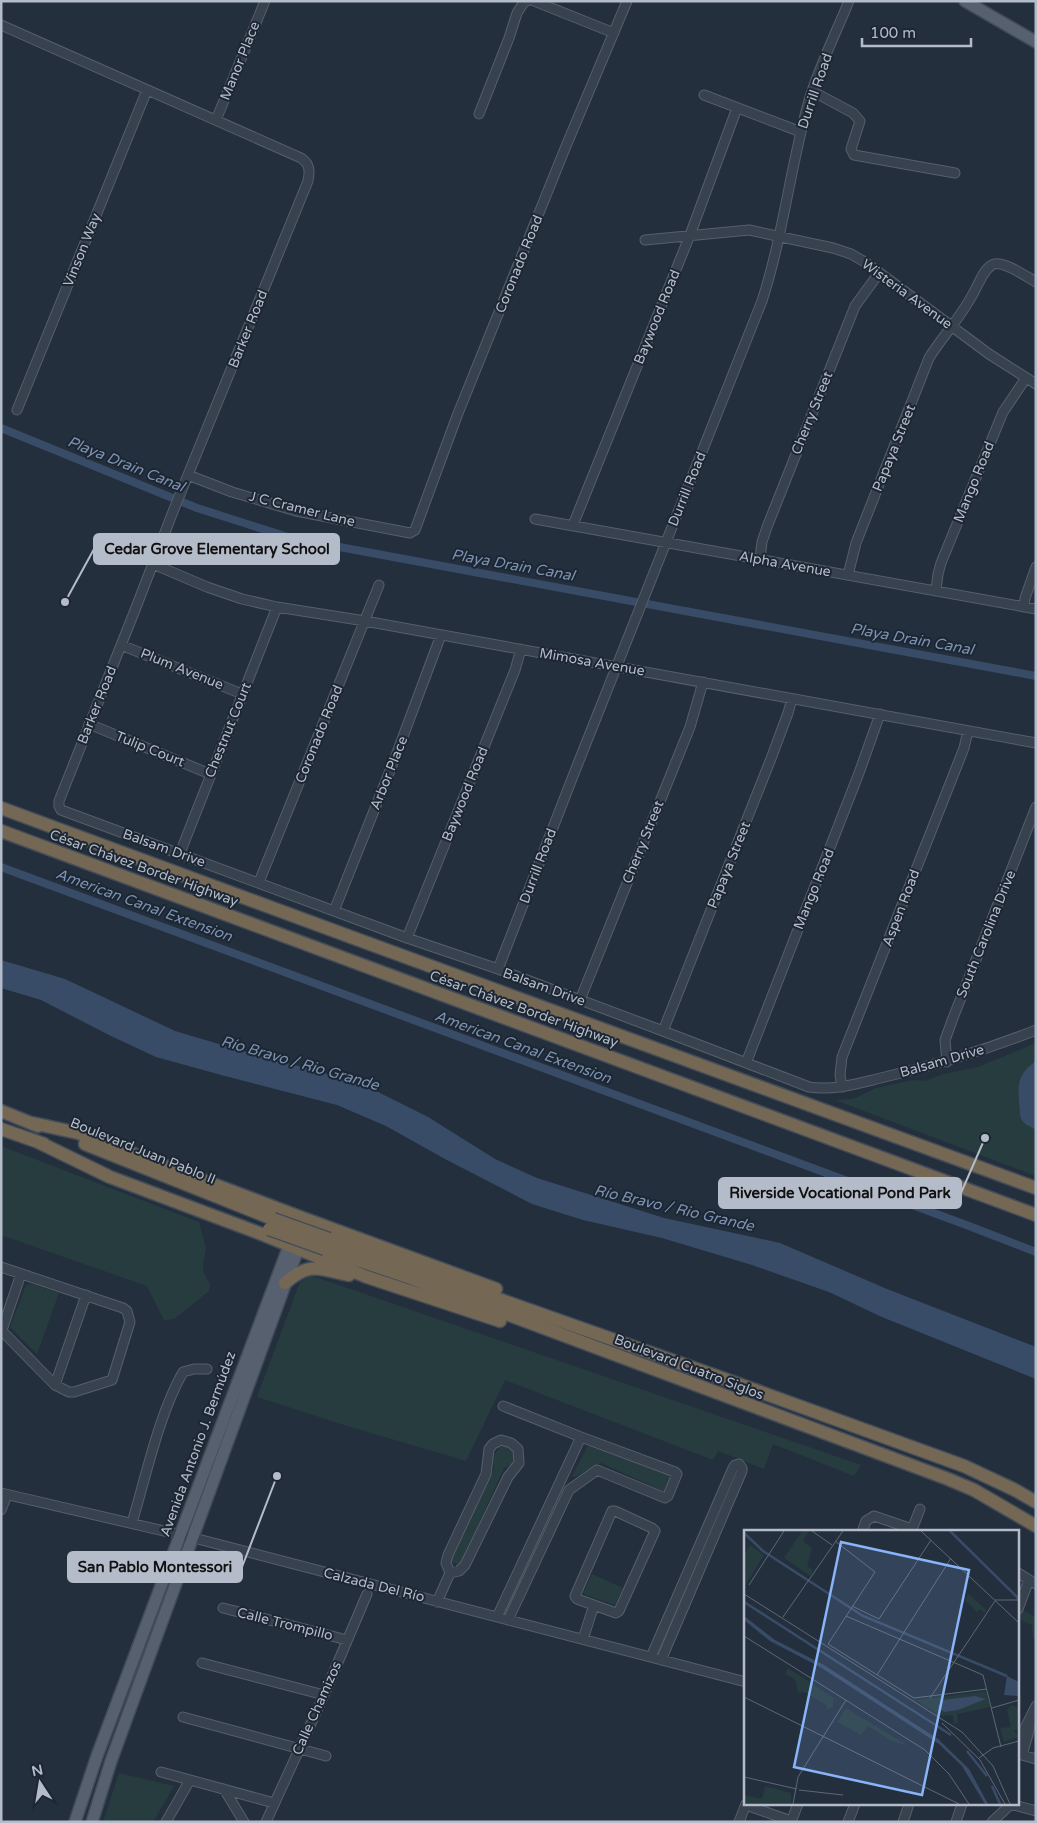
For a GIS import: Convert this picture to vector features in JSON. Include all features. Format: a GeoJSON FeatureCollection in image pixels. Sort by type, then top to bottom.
{"type":"FeatureCollection","features":[{"type":"Feature","properties":{"kind":"highway","name":"César Chávez Border Highway"},"geometry":{"type":"LineString","coordinates":[[1,808],[1036,1188]]}},
{"type":"Feature","properties":{"kind":"highway","name":"César Chávez Border Highway"},"geometry":{"type":"LineString","coordinates":[[1,831],[1036,1215]]}},
{"type":"Feature","properties":{"kind":"highway","name":"Boulevard Juan Pablo II"},"geometry":{"type":"LineString","coordinates":[[1,1111],[108,1153],[270,1223]]}},
{"type":"Feature","properties":{"kind":"highway"},"geometry":{"type":"LineString","coordinates":[[32,1123],[78,1133],[270,1223],[294,1247],[329,1245]]}},
{"type":"Feature","properties":{"kind":"highway","name":"Boulevard Juan Pablo II"},"geometry":{"type":"LineString","coordinates":[[1,1129],[270,1223]]}},
{"type":"Feature","properties":{"kind":"highway"},"geometry":{"type":"LineString","coordinates":[[36,1141],[110,1177],[270,1223],[329,1245],[703,1366],[719,1377]]}},
{"type":"Feature","properties":{"kind":"highway"},"geometry":{"type":"LineString","coordinates":[[270,1223],[304,1219],[329,1245],[367,1277]]}},
{"type":"Feature","properties":{"kind":"highway","name":"Boulevard Cuatro Siglos"},"geometry":{"type":"LineString","coordinates":[[329,1245],[499,1306],[719,1377],[964,1466],[1036,1502]]}},
{"type":"Feature","properties":{"kind":"highway"},"geometry":{"type":"LineString","coordinates":[[285,1283],[296,1274],[310,1268],[367,1277],[561,1343],[603,1351]]}},
{"type":"Feature","properties":{"kind":"highway","name":"Boulevard Cuatro Siglos"},"geometry":{"type":"LineString","coordinates":[[499,1306],[603,1351],[948,1479],[974,1490],[1036,1526]]}},
{"type":"Feature","properties":{"kind":"main road"},"geometry":{"type":"LineString","coordinates":[[965,1],[1036,42]]}},
{"type":"Feature","properties":{"kind":"main road","name":"Avenida Antonio J. Bermúdez"},"geometry":{"type":"LineString","coordinates":[[76,1822],[97,1756],[180,1535],[304,1219]]}},
{"type":"Feature","properties":{"kind":"main road","name":"Avenida Antonio J. Bermúdez"},"geometry":{"type":"LineString","coordinates":[[92,1822],[112,1761],[285,1283],[294,1247]]}},
{"type":"Feature","properties":{"kind":"street","name":"Manor Place"},"geometry":{"type":"LineString","coordinates":[[216,120],[265,1]]}},
{"type":"Feature","properties":{"kind":"street"},"geometry":{"type":"LineString","coordinates":[[479,114],[517,13],[524,2],[527,1]]}},
{"type":"Feature","properties":{"kind":"street"},"geometry":{"type":"LineString","coordinates":[[534,1],[614,33]]}},
{"type":"Feature","properties":{"kind":"street","name":"Coronado Road"},"geometry":{"type":"LineString","coordinates":[[416,529],[458,416],[564,151],[627,1]]}},
{"type":"Feature","properties":{"kind":"street","name":"Durrill Road"},"geometry":{"type":"LineString","coordinates":[[498,970],[644,595],[762,301],[771,274],[800,132],[812,91],[849,1]]}},
{"type":"Feature","properties":{"kind":"street","name":"Barker Road"},"geometry":{"type":"LineString","coordinates":[[1,25],[301,158],[308,165],[310,172],[308,181],[174,509],[59,801],[59,806]]}},
{"type":"Feature","properties":{"kind":"street","name":"Vinson Way"},"geometry":{"type":"LineString","coordinates":[[17,410],[147,90]]}},
{"type":"Feature","properties":{"kind":"street"},"geometry":{"type":"LineString","coordinates":[[812,91],[853,113],[860,121],[851,149],[854,155],[954,173]]}},
{"type":"Feature","properties":{"kind":"street"},"geometry":{"type":"LineString","coordinates":[[704,95],[800,132]]}},
{"type":"Feature","properties":{"kind":"street","name":"Baywood Road"},"geometry":{"type":"LineString","coordinates":[[573,525],[690,235],[737,108]]}},
{"type":"Feature","properties":{"kind":"street","name":"Wisteria Avenue"},"geometry":{"type":"LineString","coordinates":[[646,240],[749,230],[844,252],[865,262],[952,327],[1036,384]]}},
{"type":"Feature","properties":{"kind":"street","name":"Papaya Street"},"geometry":{"type":"LineString","coordinates":[[848,575],[856,544],[929,358],[969,302],[985,272],[992,265],[1005,265],[1036,282]]}},
{"type":"Feature","properties":{"kind":"street","name":"Cherry Street"},"geometry":{"type":"LineString","coordinates":[[760,559],[762,542],[767,527],[855,306],[879,273]]}},
{"type":"Feature","properties":{"kind":"street","name":"Mango Road"},"geometry":{"type":"LineString","coordinates":[[936,591],[941,563],[1003,412],[1026,378]]}},
{"type":"Feature","properties":{"kind":"street","name":"J C Cramer Lane"},"geometry":{"type":"LineString","coordinates":[[188,475],[232,492],[296,511],[410,533],[416,529]]}},
{"type":"Feature","properties":{"kind":"street","name":"Alpha Avenue"},"geometry":{"type":"LineString","coordinates":[[535,519],[1036,609]]}},
{"type":"Feature","properties":{"kind":"street","name":"Mimosa Avenue"},"geometry":{"type":"LineString","coordinates":[[153,564],[223,594],[277,608],[366,621],[1036,742]]}},
{"type":"Feature","properties":{"kind":"street"},"geometry":{"type":"LineString","coordinates":[[1024,607],[1025,598],[1036,567]]}},
{"type":"Feature","properties":{"kind":"street","name":"Coronado Road"},"geometry":{"type":"LineString","coordinates":[[259,882],[379,585]]}},
{"type":"Feature","properties":{"kind":"street","name":"Chestnut Court"},"geometry":{"type":"LineString","coordinates":[[180,853],[277,608]]}},
{"type":"Feature","properties":{"kind":"street","name":"Arbor Place"},"geometry":{"type":"LineString","coordinates":[[334,911],[395,758],[441,635]]}},
{"type":"Feature","properties":{"kind":"street","name":"Plum Avenue"},"geometry":{"type":"LineString","coordinates":[[121,645],[242,694]]}},
{"type":"Feature","properties":{"kind":"street","name":"Baywood Road"},"geometry":{"type":"LineString","coordinates":[[407,938],[511,679],[521,649]]}},
{"type":"Feature","properties":{"kind":"street","name":"Cherry Street"},"geometry":{"type":"LineString","coordinates":[[580,1000],[690,727],[703,682]]}},
{"type":"Feature","properties":{"kind":"street","name":"Papaya Street"},"geometry":{"type":"LineString","coordinates":[[663,1031],[775,748],[792,699]]}},
{"type":"Feature","properties":{"kind":"street","name":"Mango Road"},"geometry":{"type":"LineString","coordinates":[[746,1063],[859,773],[880,714]]}},
{"type":"Feature","properties":{"kind":"street","name":"Tulip Court"},"geometry":{"type":"LineString","coordinates":[[89,724],[210,774]]}},
{"type":"Feature","properties":{"kind":"street","name":"Aspen Road"},"geometry":{"type":"LineString","coordinates":[[842,1087],[840,1075],[842,1057],[958,764],[968,731]]}},
{"type":"Feature","properties":{"kind":"street","name":"Balsam Drive"},"geometry":{"type":"LineString","coordinates":[[59,806],[61,810],[74,815],[580,1000],[809,1087],[828,1089],[842,1087],[947,1062],[1036,1030]]}},
{"type":"Feature","properties":{"kind":"street","name":"South Carolina Drive"},"geometry":{"type":"LineString","coordinates":[[947,1062],[945,1040],[1036,807]]}},
{"type":"Feature","properties":{"kind":"street"},"geometry":{"type":"LineString","coordinates":[[1,1267],[123,1308],[127,1311],[130,1324],[112,1379],[106,1383],[69,1392],[55,1385],[2,1328],[21,1274]]}},
{"type":"Feature","properties":{"kind":"street"},"geometry":{"type":"LineString","coordinates":[[55,1385],[86,1296]]}},
{"type":"Feature","properties":{"kind":"street"},"geometry":{"type":"LineString","coordinates":[[132,1523],[162,1421],[178,1382],[183,1372],[194,1369],[207,1369]]}},
{"type":"Feature","properties":{"kind":"street"},"geometry":{"type":"LineString","coordinates":[[503,1406],[581,1438],[676,1472],[677,1475],[668,1496],[665,1498],[598,1470],[569,1490],[508,1620]]}},
{"type":"Feature","properties":{"kind":"street"},"geometry":{"type":"LineString","coordinates":[[497,1617],[581,1438]]}},
{"type":"Feature","properties":{"kind":"street"},"geometry":{"type":"LineString","coordinates":[[437,1602],[450,1573],[446,1563],[448,1555],[486,1474],[489,1449],[493,1444],[501,1440],[511,1443],[518,1449],[519,1463],[508,1476],[465,1565],[459,1571],[450,1573]]}},
{"type":"Feature","properties":{"kind":"street"},"geometry":{"type":"LineString","coordinates":[[651,1657],[733,1468],[739,1464],[742,1471],[661,1660]]}},
{"type":"Feature","properties":{"kind":"street"},"geometry":{"type":"LineString","coordinates":[[559,1485],[569,1490]]}},
{"type":"Feature","properties":{"kind":"street"},"geometry":{"type":"LineString","coordinates":[[1,1510],[4,1494]]}},
{"type":"Feature","properties":{"kind":"street","name":"Calzada Del Río"},"geometry":{"type":"LineString","coordinates":[[4,1494],[194,1538],[744,1681]]}},
{"type":"Feature","properties":{"kind":"street"},"geometry":{"type":"LineString","coordinates":[[863,1530],[866,1521],[874,1516],[911,1530],[920,1510]]}},
{"type":"Feature","properties":{"kind":"street"},"geometry":{"type":"LineString","coordinates":[[615,1511],[653,1528],[655,1533],[618,1612],[616,1613],[594,1605],[576,1599],[575,1594],[611,1512],[615,1511]]}},
{"type":"Feature","properties":{"kind":"street"},"geometry":{"type":"LineString","coordinates":[[712,1515],[722,1519]]}},
{"type":"Feature","properties":{"kind":"street"},"geometry":{"type":"LineString","coordinates":[[1020,1574],[1032,1582],[1020,1605]]}},
{"type":"Feature","properties":{"kind":"street"},"geometry":{"type":"LineString","coordinates":[[680,1590],[689,1594]]}},
{"type":"Feature","properties":{"kind":"street","name":"Calle Chamizos"},"geometry":{"type":"LineString","coordinates":[[266,1822],[324,1695],[367,1594]]}},
{"type":"Feature","properties":{"kind":"street"},"geometry":{"type":"LineString","coordinates":[[583,1640],[594,1605]]}},
{"type":"Feature","properties":{"kind":"street","name":"Calle Trompillo"},"geometry":{"type":"LineString","coordinates":[[223,1608],[347,1640]]}},
{"type":"Feature","properties":{"kind":"street"},"geometry":{"type":"LineString","coordinates":[[667,1619],[677,1623]]}},
{"type":"Feature","properties":{"kind":"street"},"geometry":{"type":"LineString","coordinates":[[202,1663],[324,1695]]}},
{"type":"Feature","properties":{"kind":"street"},"geometry":{"type":"LineString","coordinates":[[1036,1706],[1020,1755],[1036,1759]]}},
{"type":"Feature","properties":{"kind":"street"},"geometry":{"type":"LineString","coordinates":[[183,1717],[326,1756]]}},
{"type":"Feature","properties":{"kind":"street"},"geometry":{"type":"LineString","coordinates":[[161,1772],[274,1803]]}},
{"type":"Feature","properties":{"kind":"street"},"geometry":{"type":"LineString","coordinates":[[166,1822],[190,1780]]}},
{"type":"Feature","properties":{"kind":"street"},"geometry":{"type":"LineString","coordinates":[[224,1789],[244,1822]]}},
{"type":"Feature","properties":{"kind":"street"},"geometry":{"type":"LineString","coordinates":[[739,1822],[745,1806]]}},
{"type":"Feature","properties":{"kind":"street"},"geometry":{"type":"LineString","coordinates":[[751,1806],[791,1821],[797,1806]]}},
{"type":"Feature","properties":{"kind":"street"},"geometry":{"type":"LineString","coordinates":[[848,1822],[854,1806]]}},
{"type":"Feature","properties":{"kind":"street"},"geometry":{"type":"LineString","coordinates":[[902,1822],[908,1806]]}},
{"type":"Feature","properties":{"kind":"street"},"geometry":{"type":"LineString","coordinates":[[956,1822],[961,1806]]}},
{"type":"Feature","properties":{"kind":"street"},"geometry":{"type":"LineString","coordinates":[[992,1822],[1008,1806]]}},
{"type":"Feature","properties":{"kind":"street"},"geometry":{"type":"LineString","coordinates":[[1017,1806],[1036,1811]]}},
{"type":"Feature","properties":{"kind":"green space"},"geometry":{"type":"Polygon","coordinates":[[[1036,1043],[1036,1176],[835,1100],[853,1099],[876,1088],[913,1080],[925,1081],[943,1074],[978,1067],[1036,1043]]]}},
{"type":"Feature","properties":{"kind":"green space"},"geometry":{"type":"Polygon","coordinates":[[[1,1146],[199,1222],[206,1248],[203,1265],[204,1273],[210,1285],[209,1291],[174,1319],[164,1320],[147,1286],[1,1235],[1,1146]]]}},
{"type":"Feature","properties":{"kind":"green space"},"geometry":{"type":"Polygon","coordinates":[[[310,1275],[861,1465],[854,1476],[773,1444],[764,1469],[718,1451],[713,1460],[505,1380],[466,1461],[257,1397],[300,1282],[310,1275]]]}},
{"type":"Feature","properties":{"kind":"green space"},"geometry":{"type":"Polygon","coordinates":[[[32,1284],[59,1293],[37,1354],[10,1327],[26,1285],[32,1284]]]}},
{"type":"Feature","properties":{"kind":"green space"},"geometry":{"type":"Polygon","coordinates":[[[592,1445],[669,1475],[671,1478],[667,1490],[663,1491],[601,1463],[575,1477],[572,1476],[587,1447],[592,1445]]]}},
{"type":"Feature","properties":{"kind":"green space"},"geometry":{"type":"Polygon","coordinates":[[[507,1446],[513,1449],[517,1458],[511,1465],[504,1468],[461,1563],[458,1565],[452,1562],[452,1558],[494,1468],[492,1457],[500,1447],[507,1446]]]}},
{"type":"Feature","properties":{"kind":"green space"},"geometry":{"type":"Polygon","coordinates":[[[592,1574],[623,1588],[615,1605],[583,1594],[592,1574]]]}},
{"type":"Feature","properties":{"kind":"green space"},"geometry":{"type":"Polygon","coordinates":[[[1021,1609],[1036,1617],[1036,1639],[1033,1638],[1032,1625],[1020,1620],[1021,1609]]]}},
{"type":"Feature","properties":{"kind":"green space"},"geometry":{"type":"Polygon","coordinates":[[[119,1773],[174,1786],[153,1822],[103,1822],[119,1773]]]}},
{"type":"Feature","properties":{"kind":"water"},"geometry":{"type":"Polygon","coordinates":[[[1,960],[65,979],[175,1031],[328,1074],[376,1091],[428,1117],[495,1159],[537,1178],[664,1218],[780,1243],[887,1289],[1036,1347],[1036,1379],[882,1317],[829,1292],[752,1265],[662,1238],[583,1220],[532,1204],[386,1126],[337,1105],[156,1057],[41,1000],[1,988],[1,960]]]}},
{"type":"Feature","properties":{"kind":"water"},"geometry":{"type":"Polygon","coordinates":[[[1036,1061],[1036,1130],[1026,1124],[1021,1118],[1019,1085],[1024,1073],[1036,1061]]]}},
{"type":"Feature","properties":{"kind":"waterway","name":"Playa Drain Canal"},"geometry":{"type":"LineString","coordinates":[[1,428],[197,508],[291,538],[1036,676]]}},
{"type":"Feature","properties":{"kind":"waterway","name":"American Canal Extension"},"geometry":{"type":"LineString","coordinates":[[1,867],[1036,1252]]}},
{"type":"Feature","properties":{"kind":"place","name":"Cedar Grove Elementary School"},"geometry":{"type":"Point","coordinates":[65,602]}},
{"type":"Feature","properties":{"kind":"place","name":"Riverside Vocational Pond Park"},"geometry":{"type":"Point","coordinates":[985,1138]}},
{"type":"Feature","properties":{"kind":"place","name":"San Pablo Montessori"},"geometry":{"type":"Point","coordinates":[277,1476]}},
{"type":"Feature","properties":{"kind":"water label","name":"Río Bravo / Rio Grande"},"geometry":{"type":"Point","coordinates":[300,1063]}},
{"type":"Feature","properties":{"kind":"water label","name":"Río Bravo / Rio Grande"},"geometry":{"type":"Point","coordinates":[674,1208]}}]}
